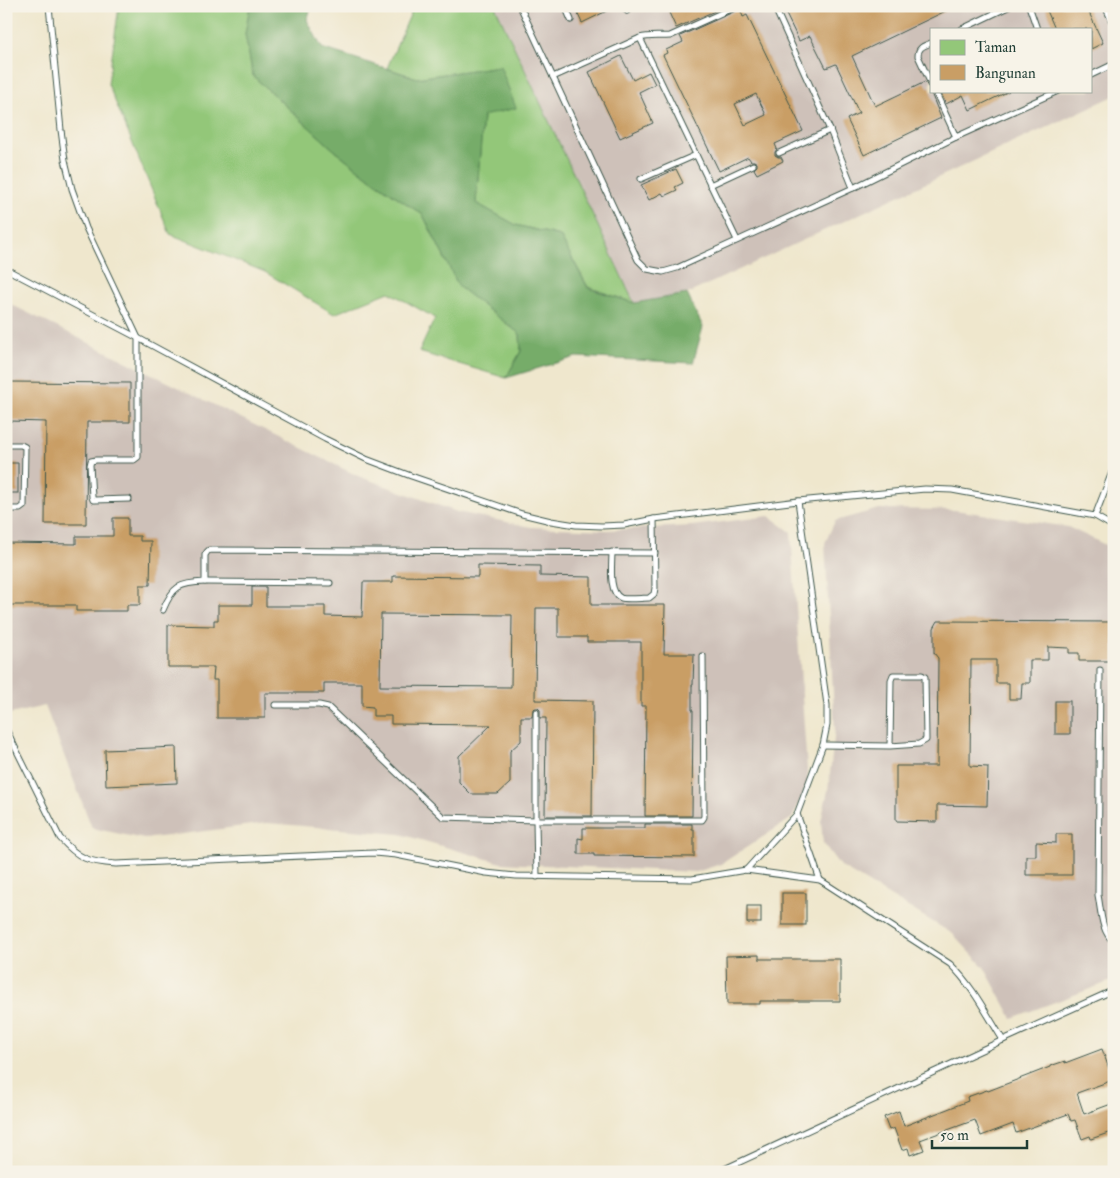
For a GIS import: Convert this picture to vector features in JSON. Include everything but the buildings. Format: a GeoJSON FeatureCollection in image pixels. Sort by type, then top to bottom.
{"type":"FeatureCollection","features":[{"type":"Feature","properties":{"kind":"lane"},"geometry":{"type":"LineString","coordinates":[[49,6],[61,130],[72,189],[86,228],[138,338],[138,457],[134,460],[91,461],[93,500],[129,499]]}},
{"type":"Feature","properties":{"kind":"lane"},"geometry":{"type":"LineString","coordinates":[[520,6],[638,260],[647,269],[663,272],[677,268],[853,188],[956,137],[1056,92]]}},
{"type":"Feature","properties":{"kind":"lane"},"geometry":{"type":"LineString","coordinates":[[565,6],[571,20]]}},
{"type":"Feature","properties":{"kind":"lane"},"geometry":{"type":"LineString","coordinates":[[553,77],[640,38],[670,36],[736,6]]}},
{"type":"Feature","properties":{"kind":"lane"},"geometry":{"type":"LineString","coordinates":[[774,6],[830,130],[853,188]]}},
{"type":"Feature","properties":{"kind":"lane"},"geometry":{"type":"LineString","coordinates":[[964,28],[1010,6]]}},
{"type":"Feature","properties":{"kind":"lane"},"geometry":{"type":"LineString","coordinates":[[1028,6],[1037,28]]}},
{"type":"Feature","properties":{"kind":"lane"},"geometry":{"type":"LineString","coordinates":[[1105,6],[1114,26]]}},
{"type":"Feature","properties":{"kind":"lane"},"geometry":{"type":"LineString","coordinates":[[640,38],[737,240]]}},
{"type":"Feature","properties":{"kind":"lane"},"geometry":{"type":"LineString","coordinates":[[930,43],[920,48],[918,56],[930,82]]}},
{"type":"Feature","properties":{"kind":"lane"},"geometry":{"type":"LineString","coordinates":[[1092,75],[1114,64]]}},
{"type":"Feature","properties":{"kind":"lane"},"geometry":{"type":"LineString","coordinates":[[935,92],[956,137]]}},
{"type":"Feature","properties":{"kind":"lane"},"geometry":{"type":"LineString","coordinates":[[779,153],[830,130]]}},
{"type":"Feature","properties":{"kind":"lane"},"geometry":{"type":"LineString","coordinates":[[641,179],[696,155]]}},
{"type":"Feature","properties":{"kind":"lane"},"geometry":{"type":"LineString","coordinates":[[710,185],[753,165]]}},
{"type":"Feature","properties":{"kind":"lane"},"geometry":{"type":"LineString","coordinates":[[6,269],[366,459],[522,514],[551,521],[576,525],[624,525],[654,519],[798,501],[925,489],[952,490],[1095,516],[1114,527]]}},
{"type":"Feature","properties":{"kind":"lane"},"geometry":{"type":"LineString","coordinates":[[6,445],[25,447],[25,467],[24,506],[20,509],[6,509]]}},
{"type":"Feature","properties":{"kind":"lane"},"geometry":{"type":"LineString","coordinates":[[1095,516],[1114,467]]}},
{"type":"Feature","properties":{"kind":"lane"},"geometry":{"type":"LineString","coordinates":[[746,870],[797,814],[823,745],[827,725],[826,705],[798,501]]}},
{"type":"Feature","properties":{"kind":"lane"},"geometry":{"type":"LineString","coordinates":[[612,552],[612,586],[615,594],[621,598],[649,598],[654,594],[655,588],[654,519]]}},
{"type":"Feature","properties":{"kind":"lane"},"geometry":{"type":"LineString","coordinates":[[205,582],[205,555],[209,550],[655,553]]}},
{"type":"Feature","properties":{"kind":"lane"},"geometry":{"type":"LineString","coordinates":[[164,610],[169,596],[176,589],[189,584],[205,582],[330,583]]}},
{"type":"Feature","properties":{"kind":"lane"},"geometry":{"type":"LineString","coordinates":[[275,705],[319,705],[328,707],[443,817],[536,820],[702,820],[704,817],[703,656]]}},
{"type":"Feature","properties":{"kind":"lane"},"geometry":{"type":"LineString","coordinates":[[1100,670],[1098,895],[1103,924],[1114,946]]}},
{"type":"Feature","properties":{"kind":"lane"},"geometry":{"type":"LineString","coordinates":[[823,745],[890,746],[920,744],[926,740],[925,678],[922,675],[893,675],[891,680],[890,746]]}},
{"type":"Feature","properties":{"kind":"lane"},"geometry":{"type":"LineString","coordinates":[[536,712],[537,877]]}},
{"type":"Feature","properties":{"kind":"lane"},"geometry":{"type":"LineString","coordinates":[[6,729],[60,838],[72,850],[84,858],[99,863],[116,864],[374,853],[396,855],[494,874],[537,877],[692,880],[746,870],[820,880],[950,964],[970,986],[1003,1040]]}},
{"type":"Feature","properties":{"kind":"lane"},"geometry":{"type":"LineString","coordinates":[[797,814],[820,880]]}},
{"type":"Feature","properties":{"kind":"lane"},"geometry":{"type":"LineString","coordinates":[[718,1172],[1114,990]]}},
{"type":"Feature","properties":{"kind":"shaded area"},"geometry":{"type":"Polygon","coordinates":[[[495,6],[1114,6],[1114,96],[687,294],[634,303],[495,6]]]}},
{"type":"Feature","properties":{"kind":"shaded area"},"geometry":{"type":"Polygon","coordinates":[[[6,302],[358,476],[457,512],[531,527],[607,530],[692,526],[769,516],[791,532],[808,785],[792,818],[721,864],[696,872],[501,863],[400,834],[267,823],[144,839],[92,828],[45,706],[6,715],[6,302]]]}},
{"type":"Feature","properties":{"kind":"shaded area"},"geometry":{"type":"Polygon","coordinates":[[[879,509],[955,510],[1068,527],[1114,549],[1114,980],[1012,1018],[984,967],[953,934],[840,866],[823,843],[821,821],[828,791],[835,730],[825,543],[835,521],[879,509]]]}},
{"type":"Feature","properties":{"kind":"green space"},"geometry":{"type":"Polygon","coordinates":[[[119,6],[250,6],[245,34],[253,76],[333,149],[371,179],[423,215],[459,287],[520,334],[521,351],[506,378],[419,352],[435,318],[389,292],[334,314],[265,272],[170,234],[108,84],[119,6]]]}},
{"type":"Feature","properties":{"kind":"green space"},"geometry":{"type":"Polygon","coordinates":[[[250,6],[312,6],[307,20],[322,48],[417,78],[500,66],[516,108],[483,116],[476,203],[516,225],[560,236],[588,288],[634,303],[687,294],[703,327],[693,363],[576,357],[506,378],[521,351],[520,334],[459,287],[423,215],[371,179],[333,149],[253,76],[245,34],[250,6]]]}},
{"type":"Feature","properties":{"kind":"green space"},"geometry":{"type":"Polygon","coordinates":[[[414,6],[495,6],[634,303],[588,287],[560,236],[516,225],[476,203],[483,116],[500,66],[417,78],[387,68],[414,6]]]}}]}
